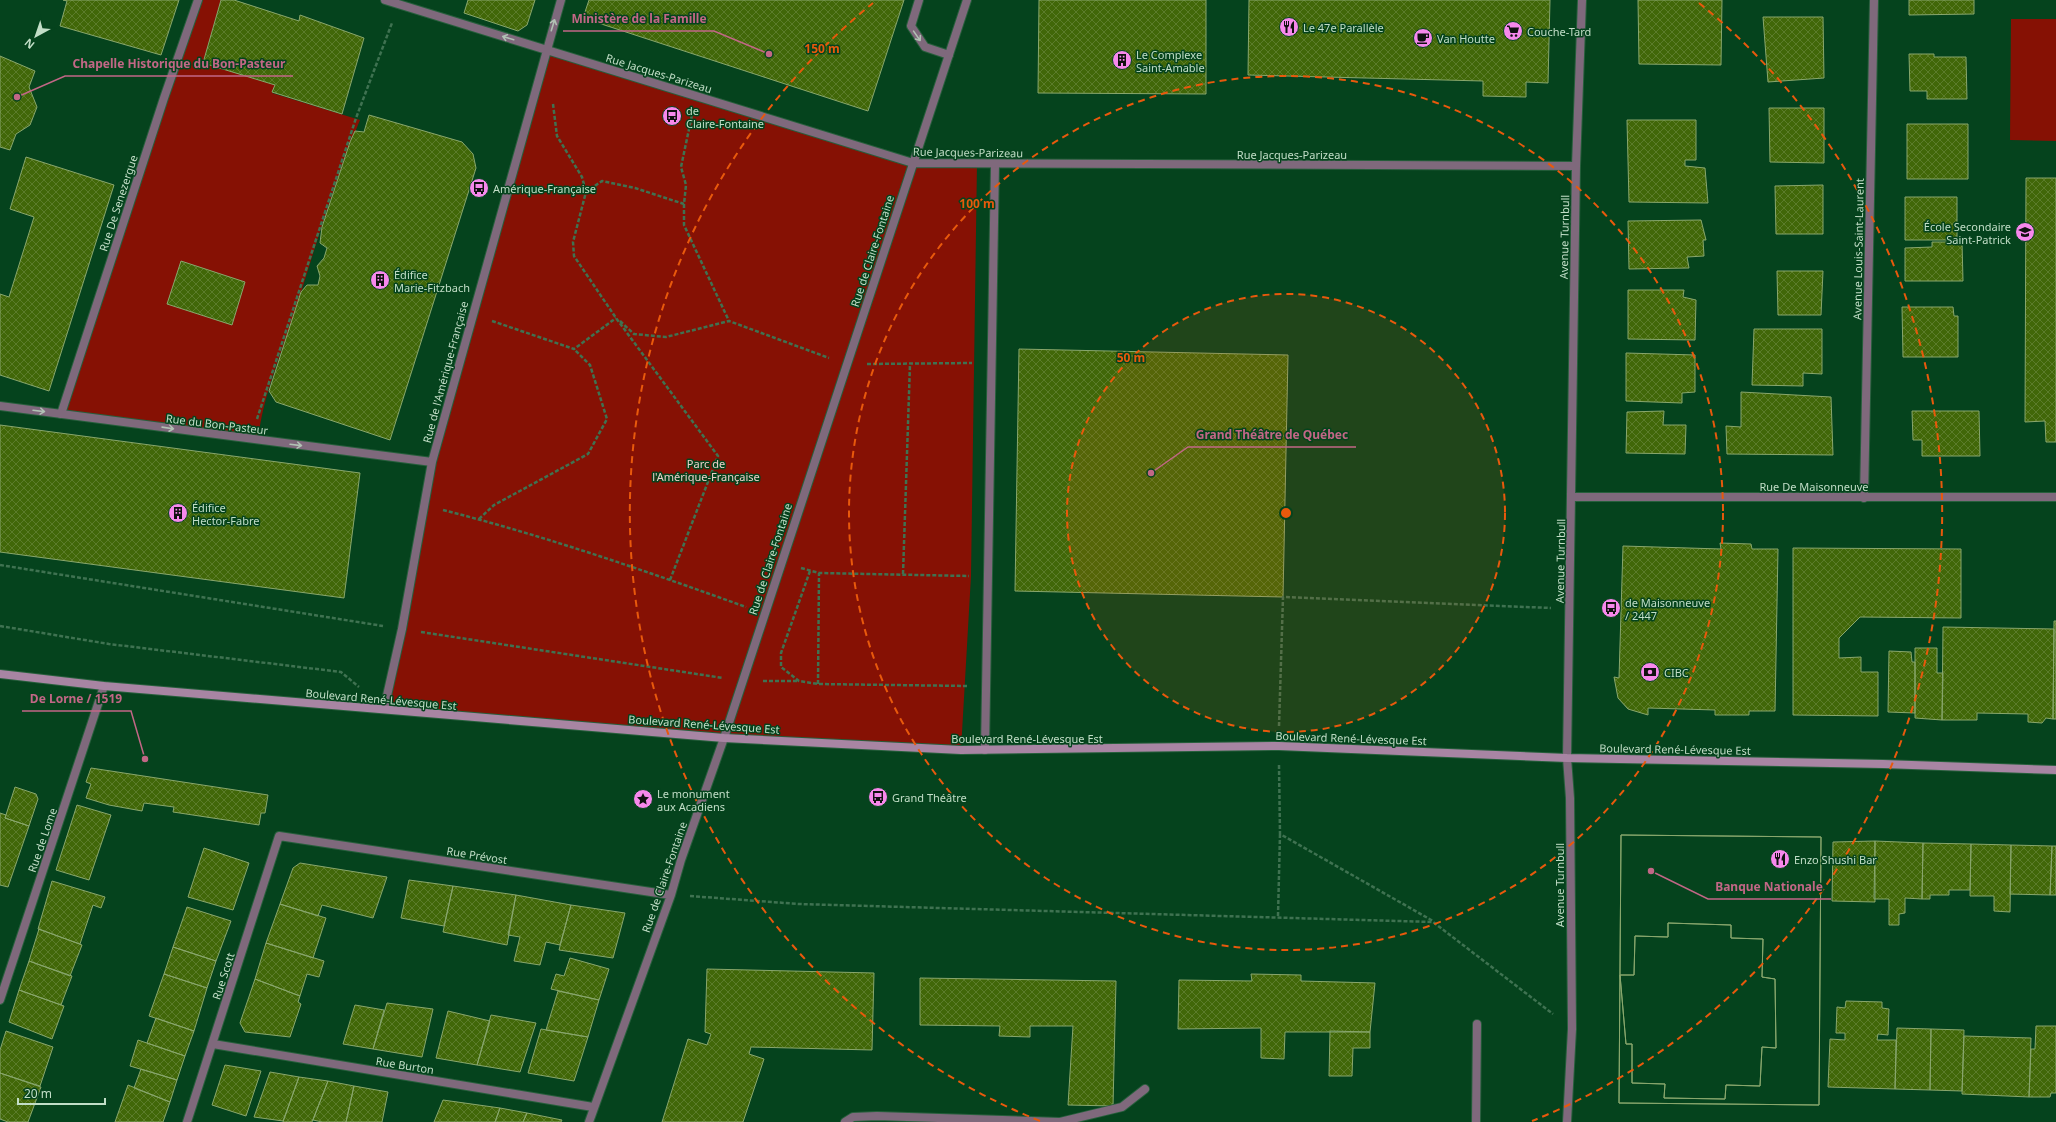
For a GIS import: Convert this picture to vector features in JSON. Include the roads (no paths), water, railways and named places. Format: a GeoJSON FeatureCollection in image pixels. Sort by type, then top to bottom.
{"type":"FeatureCollection","features":[{"type":"Feature","properties":{"kind":"main road","name":"Boulevard René-Lévesque Est"},"geometry":{"type":"LineString","coordinates":[[0,674],[104,686],[724,738],[984,750],[1279,746],[1567,758],[1883,764],[2056,770]]}},
{"type":"Feature","properties":{"kind":"street","name":"Rue De Senezergue"},"geometry":{"type":"LineString","coordinates":[[61,414],[164,98],[198,0]]}},
{"type":"Feature","properties":{"kind":"street","name":"Rue Jacques-Parizeau"},"geometry":{"type":"LineString","coordinates":[[385,0],[912,163],[1576,166]]}},
{"type":"Feature","properties":{"kind":"street","name":"Rue de l'Amérique-Française"},"geometry":{"type":"LineString","coordinates":[[384,709],[402,629],[432,462],[472,314],[561,0]]}},
{"type":"Feature","properties":{"kind":"street"},"geometry":{"type":"LineString","coordinates":[[919,0],[911,26],[925,47],[949,56]]}},
{"type":"Feature","properties":{"kind":"street","name":"Rue de Claire-Fontaine"},"geometry":{"type":"LineString","coordinates":[[591,1121],[593,1107],[671,895],[681,860],[724,738],[912,163],[967,0]]}},
{"type":"Feature","properties":{"kind":"street","name":"Avenue Turnbull"},"geometry":{"type":"LineString","coordinates":[[1567,1122],[1572,1029],[1570,798],[1567,758],[1576,166],[1582,0]]}},
{"type":"Feature","properties":{"kind":"street","name":"Avenue Louis-Saint-Laurent"},"geometry":{"type":"LineString","coordinates":[[1864,498],[1874,0]]}},
{"type":"Feature","properties":{"kind":"street"},"geometry":{"type":"LineString","coordinates":[[984,750],[995,164]]}},
{"type":"Feature","properties":{"kind":"street","name":"Rue du Bon-Pasteur"},"geometry":{"type":"LineString","coordinates":[[0,406],[432,462]]}},
{"type":"Feature","properties":{"kind":"street","name":"Rue De Maisonneuve"},"geometry":{"type":"LineString","coordinates":[[1572,497],[2056,497]]}},
{"type":"Feature","properties":{"kind":"street","name":"Rue de Lome"},"geometry":{"type":"LineString","coordinates":[[0,1000],[104,686]]}},
{"type":"Feature","properties":{"kind":"street","name":"Rue Prévost"},"geometry":{"type":"LineString","coordinates":[[279,836],[671,895]]}},
{"type":"Feature","properties":{"kind":"street","name":"Rue Scott"},"geometry":{"type":"LineString","coordinates":[[187,1122],[279,836]]}},
{"type":"Feature","properties":{"kind":"street"},"geometry":{"type":"LineString","coordinates":[[1476,1122],[1477,1024]]}},
{"type":"Feature","properties":{"kind":"street","name":"Rue Burton"},"geometry":{"type":"LineString","coordinates":[[213,1044],[593,1107]]}},
{"type":"Feature","properties":{"kind":"street"},"geometry":{"type":"LineString","coordinates":[[845,1122],[853,1117],[877,1116],[1060,1122],[1122,1107],[1145,1089]]}},
{"type":"Feature","properties":{"kind":"place","name":"Le 47e Parallèle"},"geometry":{"type":"Point","coordinates":[1289,27]}},
{"type":"Feature","properties":{"kind":"place","name":"Couche-Tard"},"geometry":{"type":"Point","coordinates":[1513,31]}},
{"type":"Feature","properties":{"kind":"place","name":"Van Houtte"},"geometry":{"type":"Point","coordinates":[1423,38]}},
{"type":"Feature","properties":{"kind":"place","name":"Ministère de la Famille"},"geometry":{"type":"Point","coordinates":[769,54]}},
{"type":"Feature","properties":{"kind":"place","name":"Le Complexe Saint-Amable"},"geometry":{"type":"Point","coordinates":[1122,60]}},
{"type":"Feature","properties":{"kind":"place","name":"Chapelle Historique du Bon-Pasteur"},"geometry":{"type":"Point","coordinates":[17,97]}},
{"type":"Feature","properties":{"kind":"place","name":"de Claire-Fontaine"},"geometry":{"type":"Point","coordinates":[672,116]}},
{"type":"Feature","properties":{"kind":"place","name":"Amérique-Française"},"geometry":{"type":"Point","coordinates":[479,188]}},
{"type":"Feature","properties":{"kind":"place","name":"École Secondaire Saint-Patrick"},"geometry":{"type":"Point","coordinates":[2025,232]}},
{"type":"Feature","properties":{"kind":"place","name":"Édifice Marie-Fitzbach"},"geometry":{"type":"Point","coordinates":[380,280]}},
{"type":"Feature","properties":{"kind":"place","name":"Grand Théâtre de Québec"},"geometry":{"type":"Point","coordinates":[1151,473]}},
{"type":"Feature","properties":{"kind":"place","name":"Édifice Hector-Fabre"},"geometry":{"type":"Point","coordinates":[178,513]}},
{"type":"Feature","properties":{"kind":"place","name":"de Maisonneuve / 2447"},"geometry":{"type":"Point","coordinates":[1611,608]}},
{"type":"Feature","properties":{"kind":"place","name":"CIBC"},"geometry":{"type":"Point","coordinates":[1650,672]}},
{"type":"Feature","properties":{"kind":"place","name":"De Lorne / 1519"},"geometry":{"type":"Point","coordinates":[145,759]}},
{"type":"Feature","properties":{"kind":"place","name":"Grand Théâtre"},"geometry":{"type":"Point","coordinates":[878,797]}},
{"type":"Feature","properties":{"kind":"place","name":"Le monument aux Acadiens"},"geometry":{"type":"Point","coordinates":[643,799]}},
{"type":"Feature","properties":{"kind":"place","name":"Enzo Shushi Bar"},"geometry":{"type":"Point","coordinates":[1780,859]}},
{"type":"Feature","properties":{"kind":"place","name":"Banque Nationale"},"geometry":{"type":"Point","coordinates":[1651,871]}},
{"type":"Feature","properties":{"kind":"park label","name":"Parc de l'Amérique-Française"},"geometry":{"type":"Point","coordinates":[706,469]}}]}
